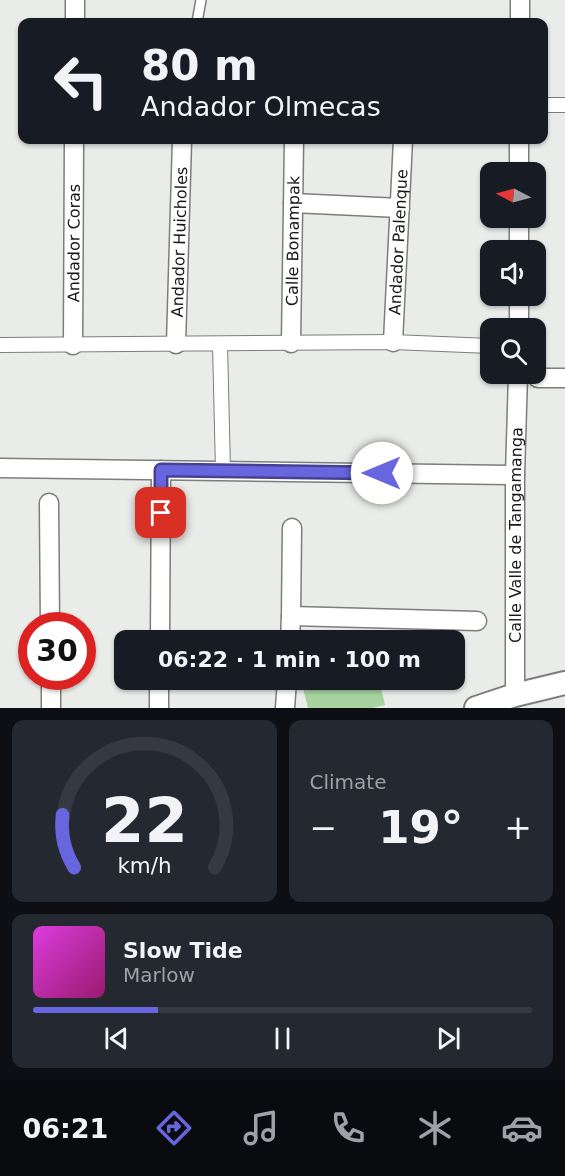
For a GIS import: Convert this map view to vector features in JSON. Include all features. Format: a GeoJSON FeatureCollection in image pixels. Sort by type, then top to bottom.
{"type":"FeatureCollection","features":[{"type":"Feature","properties":{"kind":"street"},"geometry":{"type":"LineString","coordinates":[[75,0],[75,18]]}},
{"type":"Feature","properties":{"kind":"street"},"geometry":{"type":"LineString","coordinates":[[520,0],[520,18]]}},
{"type":"Feature","properties":{"kind":"street"},"geometry":{"type":"LineString","coordinates":[[548,105],[565,105]]}},
{"type":"Feature","properties":{"kind":"street","name":"Andador Coras"},"geometry":{"type":"LineString","coordinates":[[73,345],[74,144]]}},
{"type":"Feature","properties":{"kind":"street","name":"Andador Huicholes"},"geometry":{"type":"LineString","coordinates":[[176,344],[182,144]]}},
{"type":"Feature","properties":{"kind":"street","name":"Calle Bonampak"},"geometry":{"type":"LineString","coordinates":[[291,343],[294,144]]}},
{"type":"Feature","properties":{"kind":"street","name":"Andador Palenque"},"geometry":{"type":"LineString","coordinates":[[393,342],[403,144]]}},
{"type":"Feature","properties":{"kind":"street"},"geometry":{"type":"LineString","coordinates":[[519,144],[519,162]]}},
{"type":"Feature","properties":{"kind":"street"},"geometry":{"type":"LineString","coordinates":[[293,203],[400,208]]}},
{"type":"Feature","properties":{"kind":"street"},"geometry":{"type":"LineString","coordinates":[[0,345],[393,342],[480,346]]}},
{"type":"Feature","properties":{"kind":"street"},"geometry":{"type":"LineString","coordinates":[[220,344],[223,471]]}},
{"type":"Feature","properties":{"kind":"street"},"geometry":{"type":"LineString","coordinates":[[546,378],[565,378]]}},
{"type":"Feature","properties":{"kind":"street","name":"Calle Valle de Tangamanga"},"geometry":{"type":"LineString","coordinates":[[515,695],[515,475],[518,384]]}},
{"type":"Feature","properties":{"kind":"street"},"geometry":{"type":"LineString","coordinates":[[0,468],[515,475]]}},
{"type":"Feature","properties":{"kind":"street"},"geometry":{"type":"LineString","coordinates":[[160,630],[161,470]]}},
{"type":"Feature","properties":{"kind":"street"},"geometry":{"type":"LineString","coordinates":[[50,503],[50,612]]}},
{"type":"Feature","properties":{"kind":"street"},"geometry":{"type":"LineString","coordinates":[[290,630],[292,528]]}},
{"type":"Feature","properties":{"kind":"street"},"geometry":{"type":"LineString","coordinates":[[291,616],[477,621]]}},
{"type":"Feature","properties":{"kind":"street"},"geometry":{"type":"LineString","coordinates":[[479,708],[515,695],[565,683]]}},
{"type":"Feature","properties":{"kind":"street"},"geometry":{"type":"LineString","coordinates":[[51,690],[51,708]]}},
{"type":"Feature","properties":{"kind":"street"},"geometry":{"type":"LineString","coordinates":[[159,690],[159,708]]}},
{"type":"Feature","properties":{"kind":"street"},"geometry":{"type":"LineString","coordinates":[[285,708],[286,690]]}},
{"type":"Feature","properties":{"kind":"lane"},"geometry":{"type":"LineString","coordinates":[[198,18],[201,0]]}},
{"type":"Feature","properties":{"kind":"green space"},"geometry":{"type":"Polygon","coordinates":[[[304,690],[381,690],[385,705],[372,708],[308,708],[304,690]]]}},
{"type":"Feature","properties":{"kind":"route"},"geometry":{"type":"LineString","coordinates":[[161,513],[161,470],[382,473]]}}]}
